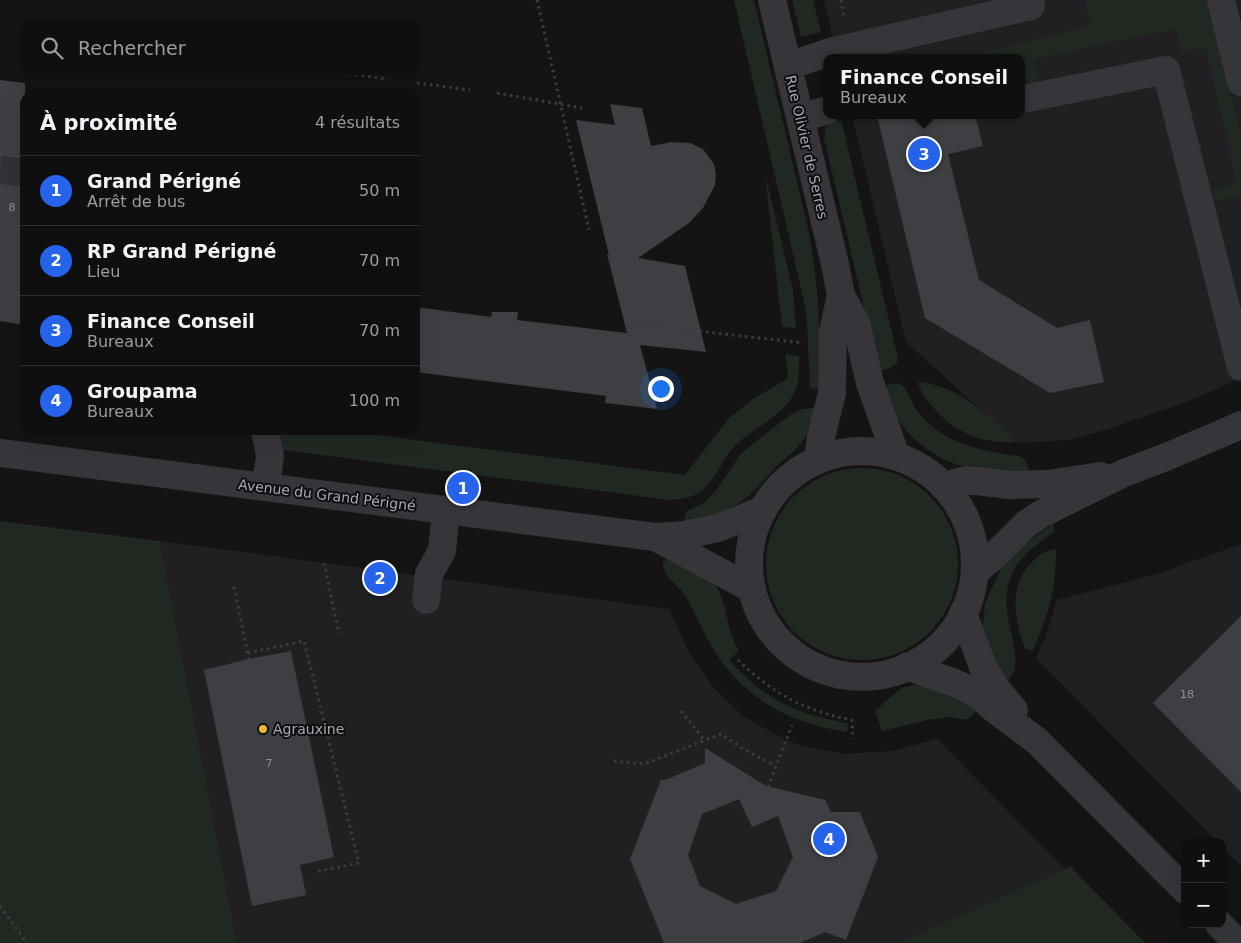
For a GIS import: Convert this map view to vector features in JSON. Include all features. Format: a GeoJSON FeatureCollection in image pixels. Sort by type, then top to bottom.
{"type":"FeatureCollection","features":[{"type":"Feature","properties":{"kind":"street","name":"Rue Olivier de Serres"},"geometry":{"type":"LineString","coordinates":[[772,0],[841,295],[856,323],[870,383],[896,456]]}},
{"type":"Feature","properties":{"kind":"street"},"geometry":{"type":"LineString","coordinates":[[824,54],[1031,6],[1029,0]]}},
{"type":"Feature","properties":{"kind":"street"},"geometry":{"type":"LineString","coordinates":[[1221,0],[1241,82]]}},
{"type":"Feature","properties":{"kind":"street"},"geometry":{"type":"LineString","coordinates":[[788,66],[823,54]]}},
{"type":"Feature","properties":{"kind":"street"},"geometry":{"type":"LineString","coordinates":[[1025,99],[1166,70],[1241,367]]}},
{"type":"Feature","properties":{"kind":"street"},"geometry":{"type":"LineString","coordinates":[[800,117],[823,112]]}},
{"type":"Feature","properties":{"kind":"street","name":"Rue Olivier de Serres"},"geometry":{"type":"LineString","coordinates":[[818,460],[832,393],[833,332],[841,295]]}},
{"type":"Feature","properties":{"kind":"street"},"geometry":{"type":"LineString","coordinates":[[974,572],[996,554],[1026,524],[1042,514],[1124,473],[1241,425]]}},
{"type":"Feature","properties":{"kind":"street"},"geometry":{"type":"LineString","coordinates":[[266,435],[270,456],[266,487]]}},
{"type":"Feature","properties":{"kind":"street"},"geometry":{"type":"LineString","coordinates":[[856,451],[896,456],[922,468],[943,486],[952,496],[966,519],[973,545],[974,572],[970,593],[964,613],[949,635],[925,657],[908,666],[884,674],[860,676],[835,673],[812,665],[791,651],[773,634],[760,613],[752,589],[749,569],[754,529],[763,510],[786,480],[799,470],[818,460],[831,455],[856,451]]}},
{"type":"Feature","properties":{"kind":"street","name":"Avenue du Grand Périgné"},"geometry":{"type":"LineString","coordinates":[[0,453],[655,537],[685,535],[718,528],[763,510]]}},
{"type":"Feature","properties":{"kind":"street"},"geometry":{"type":"LineString","coordinates":[[943,486],[966,480],[1010,485],[1047,484],[1124,473]]}},
{"type":"Feature","properties":{"kind":"street"},"geometry":{"type":"LineString","coordinates":[[426,600],[429,574],[442,551],[446,510]]}},
{"type":"Feature","properties":{"kind":"street","name":"Avenue du Grand Périgné"},"geometry":{"type":"LineString","coordinates":[[655,537],[752,589]]}},
{"type":"Feature","properties":{"kind":"street"},"geometry":{"type":"LineString","coordinates":[[964,613],[983,667],[995,687],[1004,696],[1037,741]]}},
{"type":"Feature","properties":{"kind":"street"},"geometry":{"type":"LineString","coordinates":[[908,666],[966,688],[981,697],[1037,741],[1181,886]]}},
{"type":"Feature","properties":{"kind":"path"},"geometry":{"type":"LineString","coordinates":[[537,0],[589,230]]}},
{"type":"Feature","properties":{"kind":"path"},"geometry":{"type":"LineString","coordinates":[[358,75],[388,79]]}},
{"type":"Feature","properties":{"kind":"path"},"geometry":{"type":"LineString","coordinates":[[418,83],[470,90]]}},
{"type":"Feature","properties":{"kind":"path"},"geometry":{"type":"LineString","coordinates":[[497,93],[582,108]]}},
{"type":"Feature","properties":{"kind":"path"},"geometry":{"type":"LineString","coordinates":[[635,324],[804,343]]}},
{"type":"Feature","properties":{"kind":"path"},"geometry":{"type":"LineString","coordinates":[[324,563],[339,634]]}},
{"type":"Feature","properties":{"kind":"path"},"geometry":{"type":"LineString","coordinates":[[234,587],[249,659]]}},
{"type":"Feature","properties":{"kind":"path"},"geometry":{"type":"LineString","coordinates":[[248,653],[304,641],[359,864],[315,872]]}},
{"type":"Feature","properties":{"kind":"path"},"geometry":{"type":"LineString","coordinates":[[738,660],[764,684],[787,699],[808,709],[852,720],[853,739]]}},
{"type":"Feature","properties":{"kind":"path"},"geometry":{"type":"LineString","coordinates":[[681,712],[704,740]]}},
{"type":"Feature","properties":{"kind":"path"},"geometry":{"type":"LineString","coordinates":[[768,788],[792,724]]}},
{"type":"Feature","properties":{"kind":"path"},"geometry":{"type":"LineString","coordinates":[[614,761],[644,764],[721,734],[745,750],[776,766]]}},
{"type":"Feature","properties":{"kind":"path"},"geometry":{"type":"LineString","coordinates":[[0,906],[28,943]]}},
{"type":"Feature","properties":{"kind":"shaded area"},"geometry":{"type":"Polygon","coordinates":[[[734,0],[754,0],[807,224],[818,307],[820,347],[819,390],[810,388],[807,322],[803,297],[734,0]]]}},
{"type":"Feature","properties":{"kind":"shaded area"},"geometry":{"type":"Polygon","coordinates":[[[792,0],[813,0],[821,32],[801,37],[792,0]]]}},
{"type":"Feature","properties":{"kind":"shaded area"},"geometry":{"type":"Polygon","coordinates":[[[824,0],[1241,0],[1241,378],[1184,403],[1105,430],[1068,440],[1018,443],[906,342],[853,119],[1025,119],[1025,54],[837,54],[824,0]]]}},
{"type":"Feature","properties":{"kind":"shaded area"},"geometry":{"type":"Polygon","coordinates":[[[1085,0],[1207,0],[1241,135],[1241,205],[1239,196],[1215,201],[1213,190],[1237,184],[1206,48],[1181,52],[1176,29],[1033,59],[1039,84],[1034,85],[1025,78],[1025,54],[976,54],[1090,26],[1085,0]]]}},
{"type":"Feature","properties":{"kind":"shaded area"},"geometry":{"type":"Polygon","coordinates":[[[841,120],[898,358],[894,366],[879,371],[824,138],[826,127],[832,122],[841,120]]]}},
{"type":"Feature","properties":{"kind":"shaded area"},"geometry":{"type":"Polygon","coordinates":[[[765,174],[793,290],[796,328],[782,327],[765,174]]]}},
{"type":"Feature","properties":{"kind":"shaded area"},"geometry":{"type":"Polygon","coordinates":[[[785,354],[799,356],[798,382],[795,392],[788,403],[775,416],[737,444],[706,487],[696,494],[682,499],[670,500],[283,450],[280,435],[376,435],[685,475],[729,418],[753,399],[787,379],[785,354]]]}},
{"type":"Feature","properties":{"kind":"shaded area"},"geometry":{"type":"Polygon","coordinates":[[[918,382],[932,384],[959,395],[996,422],[1016,442],[991,441],[959,429],[931,405],[923,394],[918,382]]]}},
{"type":"Feature","properties":{"kind":"shaded area"},"geometry":{"type":"Polygon","coordinates":[[[898,383],[907,391],[917,411],[938,431],[963,444],[990,452],[1019,456],[1025,461],[1030,474],[968,468],[945,459],[923,446],[905,429],[890,405],[883,386],[898,383]]]}},
{"type":"Feature","properties":{"kind":"shaded area"},"geometry":{"type":"Polygon","coordinates":[[[810,408],[820,408],[805,438],[749,496],[721,515],[683,523],[687,511],[704,503],[717,489],[740,455],[790,415],[810,408]]]}},
{"type":"Feature","properties":{"kind":"shaded area"},"geometry":{"type":"Polygon","coordinates":[[[853,468],[871,468],[899,475],[915,484],[930,496],[942,511],[951,527],[958,555],[958,573],[951,601],[942,617],[930,632],[915,644],[899,653],[871,660],[853,660],[834,656],[817,649],[801,638],[788,625],[777,609],[770,592],[766,573],[766,555],[770,536],[777,519],[788,503],[801,490],[817,479],[834,472],[853,468]]]}},
{"type":"Feature","properties":{"kind":"shaded area"},"geometry":{"type":"Polygon","coordinates":[[[0,521],[160,541],[237,943],[0,943],[0,521]]]}},
{"type":"Feature","properties":{"kind":"shaded area"},"geometry":{"type":"Polygon","coordinates":[[[1054,523],[1054,532],[1023,557],[1011,577],[1007,602],[1015,650],[1015,664],[1014,671],[1006,684],[982,636],[985,604],[999,572],[1008,558],[1054,523]]]}},
{"type":"Feature","properties":{"kind":"shaded area"},"geometry":{"type":"Polygon","coordinates":[[[160,541],[669,609],[689,653],[713,687],[743,716],[780,737],[799,745],[845,754],[892,751],[937,739],[1065,869],[1070,866],[1145,943],[237,943],[160,541]]]}},
{"type":"Feature","properties":{"kind":"shaded area"},"geometry":{"type":"Polygon","coordinates":[[[1241,544],[1241,866],[1226,851],[1226,838],[1213,838],[1036,658],[1045,638],[1057,600],[1157,574],[1241,544]]]}},
{"type":"Feature","properties":{"kind":"shaded area"},"geometry":{"type":"Polygon","coordinates":[[[1056,549],[1055,576],[1047,613],[1033,650],[1026,650],[1016,616],[1016,593],[1019,582],[1024,571],[1035,559],[1046,552],[1056,549]]]}},
{"type":"Feature","properties":{"kind":"shaded area"},"geometry":{"type":"Polygon","coordinates":[[[673,559],[695,566],[706,572],[718,590],[725,607],[731,634],[739,651],[729,660],[742,674],[768,695],[782,703],[812,715],[848,723],[847,732],[792,717],[775,709],[745,687],[719,658],[684,593],[667,575],[663,560],[673,559]]]}},
{"type":"Feature","properties":{"kind":"shaded area"},"geometry":{"type":"Polygon","coordinates":[[[915,685],[929,686],[982,706],[967,720],[951,717],[927,720],[882,731],[875,711],[901,688],[915,685]]]}},
{"type":"Feature","properties":{"kind":"shaded area"},"geometry":{"type":"Polygon","coordinates":[[[1070,866],[1145,943],[899,943],[1065,869],[1070,866]]]}},
{"type":"Feature","properties":{"kind":"building"},"geometry":{"type":"Polygon","coordinates":[[[0,80],[25,83],[25,90],[20,90],[20,324],[0,321],[0,80]]]}},
{"type":"Feature","properties":{"kind":"building"},"geometry":{"type":"Polygon","coordinates":[[[610,104],[642,108],[651,146],[672,142],[690,143],[703,149],[714,164],[715,185],[703,208],[689,223],[638,258],[685,266],[706,352],[640,345],[657,409],[605,403],[606,396],[420,373],[420,308],[491,317],[492,312],[518,312],[517,320],[627,333],[576,120],[615,125],[610,104]]]}},
{"type":"Feature","properties":{"kind":"building"},"geometry":{"type":"Polygon","coordinates":[[[878,119],[976,119],[983,146],[948,154],[979,280],[1057,328],[1090,320],[1104,382],[1050,393],[925,318],[878,119]]]}},
{"type":"Feature","properties":{"kind":"building"},"geometry":{"type":"Polygon","coordinates":[[[1241,616],[1241,792],[1153,703],[1241,616]]]}},
{"type":"Feature","properties":{"kind":"building"},"geometry":{"type":"Polygon","coordinates":[[[291,651],[334,857],[300,865],[306,895],[252,906],[204,670],[291,651]]]}},
{"type":"Feature","properties":{"kind":"building"},"geometry":{"type":"Polygon","coordinates":[[[705,748],[766,786],[825,800],[831,812],[860,812],[878,857],[846,940],[825,932],[800,943],[664,943],[630,859],[661,780],[668,779],[705,763],[705,748]],[[739,799],[702,814],[688,855],[700,886],[736,904],[776,891],[793,857],[778,816],[752,827],[739,799]]]}},
{"type":"Feature","properties":{"kind":"tunnel"},"geometry":{"type":"LineString","coordinates":[[0,170],[20,172]]}},
{"type":"Feature","properties":{"kind":"place","name":"Finance Conseil"},"geometry":{"type":"Point","coordinates":[924,154]}},
{"type":"Feature","properties":{"kind":"place","name":"Grand Périgné"},"geometry":{"type":"Point","coordinates":[463,488]}},
{"type":"Feature","properties":{"kind":"place","name":"RP Grand Périgné"},"geometry":{"type":"Point","coordinates":[380,578]}},
{"type":"Feature","properties":{"kind":"place","name":"Agrauxine"},"geometry":{"type":"Point","coordinates":[263,729]}},
{"type":"Feature","properties":{"kind":"place","name":"Groupama"},"geometry":{"type":"Point","coordinates":[829,839]}}]}
